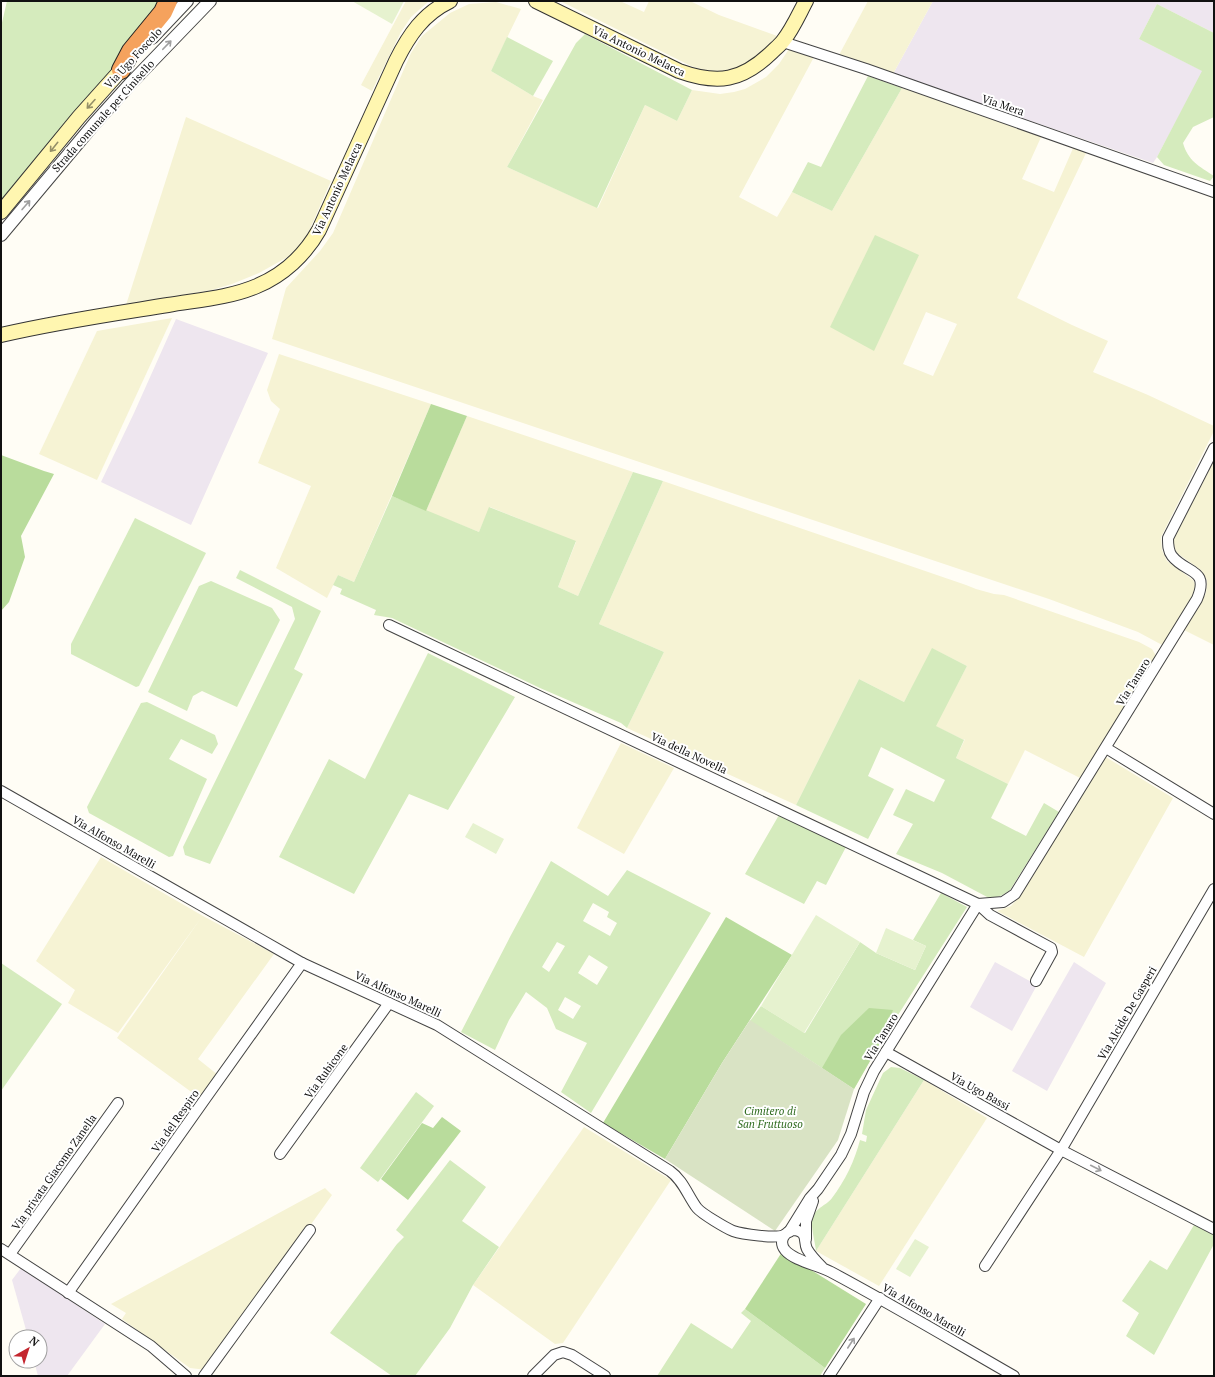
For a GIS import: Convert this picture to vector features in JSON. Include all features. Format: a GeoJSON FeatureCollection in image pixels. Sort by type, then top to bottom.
{"type":"FeatureCollection","features":[{"type":"Feature","properties":{"kind":"highway"},"geometry":{"type":"LineString","coordinates":[[121,70],[131,51],[163,12],[168,1]]}},
{"type":"Feature","properties":{"kind":"main road","name":"Via Antonio Melacca"},"geometry":{"type":"LineString","coordinates":[[1,335],[43,325],[224,296],[258,286],[279,274],[299,258],[310,245],[319,230],[408,37],[426,18],[442,5],[450,1]]}},
{"type":"Feature","properties":{"kind":"main road","name":"Via Antonio Melacca"},"geometry":{"type":"LineString","coordinates":[[536,1],[679,71],[702,78],[719,80],[729,79],[760,63],[783,42],[806,1]]}},
{"type":"Feature","properties":{"kind":"main road","name":"Via Ugo Foscolo"},"geometry":{"type":"LineString","coordinates":[[1,212],[79,116],[121,70]]}},
{"type":"Feature","properties":{"kind":"street","name":"Via Ugo Foscolo"},"geometry":{"type":"LineString","coordinates":[[121,70],[187,1]]}},
{"type":"Feature","properties":{"kind":"street","name":"Strada comunale per Cinisello"},"geometry":{"type":"LineString","coordinates":[[1,235],[124,90],[210,1]]}},
{"type":"Feature","properties":{"kind":"street","name":"Via Mera"},"geometry":{"type":"LineString","coordinates":[[783,42],[866,69],[1214,192]]}},
{"type":"Feature","properties":{"kind":"street","name":"Via Tanaro"},"geometry":{"type":"LineString","coordinates":[[786,1234],[841,1155],[851,1134],[864,1092],[874,1071],[978,904],[1003,902],[1015,894],[1197,599],[1201,591],[1202,583],[1198,575],[1172,556],[1168,548],[1168,538],[1214,448]]}},
{"type":"Feature","properties":{"kind":"street","name":"Via della Novella"},"geometry":{"type":"LineString","coordinates":[[389,625],[978,904]]}},
{"type":"Feature","properties":{"kind":"street"},"geometry":{"type":"LineString","coordinates":[[1106,748],[1214,814]]}},
{"type":"Feature","properties":{"kind":"street","name":"Via Alfonso Marelli"},"geometry":{"type":"LineString","coordinates":[[1,792],[302,963],[443,1028],[670,1170],[678,1177],[699,1210],[726,1227],[739,1233],[780,1237],[793,1230],[799,1231],[804,1235],[813,1258],[822,1267]]}},
{"type":"Feature","properties":{"kind":"street","name":"Via Alcide De Gasperi"},"geometry":{"type":"LineString","coordinates":[[1061,1150],[1214,889]]}},
{"type":"Feature","properties":{"kind":"street"},"geometry":{"type":"LineString","coordinates":[[978,904],[990,915],[1051,948],[1052,952],[1036,981]]}},
{"type":"Feature","properties":{"kind":"street","name":"Via del Respiro"},"geometry":{"type":"LineString","coordinates":[[68,1293],[302,963]]}},
{"type":"Feature","properties":{"kind":"street","name":"Via Rubicone"},"geometry":{"type":"LineString","coordinates":[[280,1154],[390,1003]]}},
{"type":"Feature","properties":{"kind":"street","name":"Via Ugo Bassi"},"geometry":{"type":"LineString","coordinates":[[886,1052],[1061,1150],[1214,1229]]}},
{"type":"Feature","properties":{"kind":"street","name":"Via privata Giacomo Zanella"},"geometry":{"type":"LineString","coordinates":[[10,1254],[118,1103]]}},
{"type":"Feature","properties":{"kind":"street"},"geometry":{"type":"LineString","coordinates":[[984,1266],[1061,1150]]}},
{"type":"Feature","properties":{"kind":"street","name":"Via Tanaro"},"geometry":{"type":"LineString","coordinates":[[806,1242],[807,1218],[818,1189]]}},
{"type":"Feature","properties":{"kind":"street"},"geometry":{"type":"LineString","coordinates":[[204,1376],[310,1230]]}},
{"type":"Feature","properties":{"kind":"street"},"geometry":{"type":"LineString","coordinates":[[786,1234],[782,1243],[787,1252],[794,1254],[800,1253],[806,1242]]}},
{"type":"Feature","properties":{"kind":"street","name":"Via Alfonso Marelli"},"geometry":{"type":"LineString","coordinates":[[763,1236],[802,1260],[822,1267],[880,1298],[1014,1376]]}},
{"type":"Feature","properties":{"kind":"street"},"geometry":{"type":"LineString","coordinates":[[1,1249],[151,1346],[186,1376]]}},
{"type":"Feature","properties":{"kind":"street"},"geometry":{"type":"LineString","coordinates":[[829,1376],[880,1298]]}},
{"type":"Feature","properties":{"kind":"street"},"geometry":{"type":"LineString","coordinates":[[533,1376],[554,1355],[563,1352],[572,1355],[605,1376]]}},
{"type":"Feature","properties":{"kind":"shaded area"},"geometry":{"type":"Polygon","coordinates":[[[406,1],[429,1],[411,17],[401,32],[372,91],[361,85],[406,1]]]}},
{"type":"Feature","properties":{"kind":"shaded area"},"geometry":{"type":"Polygon","coordinates":[[[560,1],[620,1],[644,12],[649,1],[690,1],[719,15],[780,37],[765,55],[734,70],[708,72],[691,66],[560,1]]]}},
{"type":"Feature","properties":{"kind":"shaded area"},"geometry":{"type":"Polygon","coordinates":[[[868,1],[933,1],[893,74],[839,55],[868,1]]]}},
{"type":"Feature","properties":{"kind":"shaded area"},"geometry":{"type":"Polygon","coordinates":[[[933,1],[1214,1],[1214,33],[1157,4],[1139,39],[1203,71],[1153,163],[893,74],[933,1]]]}},
{"type":"Feature","properties":{"kind":"shaded area"},"geometry":{"type":"Polygon","coordinates":[[[496,2],[521,9],[491,71],[533,96],[543,100],[507,167],[598,208],[645,105],[677,121],[692,90],[720,94],[745,89],[766,77],[779,64],[789,49],[814,57],[739,197],[777,217],[792,192],[832,211],[902,88],[1042,135],[1022,179],[1054,192],[1074,146],[1087,151],[1017,298],[1108,341],[1093,372],[1148,395],[1214,426],[1214,431],[1161,537],[1162,550],[1167,561],[1193,580],[1196,586],[1192,597],[1164,646],[1138,632],[1049,599],[272,339],[286,288],[320,251],[333,233],[411,53],[422,36],[450,13],[469,4],[496,2]],[[926,312],[903,364],[933,376],[957,324],[926,312]]]}},
{"type":"Feature","properties":{"kind":"shaded area"},"geometry":{"type":"Polygon","coordinates":[[[186,117],[331,181],[306,238],[293,254],[259,273],[232,284],[212,290],[126,305],[186,117]]]}},
{"type":"Feature","properties":{"kind":"shaded area"},"geometry":{"type":"Polygon","coordinates":[[[172,318],[97,480],[39,454],[97,331],[172,318]]]}},
{"type":"Feature","properties":{"kind":"shaded area"},"geometry":{"type":"Polygon","coordinates":[[[176,319],[268,353],[191,525],[101,482],[176,319]]]}},
{"type":"Feature","properties":{"kind":"shaded area"},"geometry":{"type":"Polygon","coordinates":[[[279,354],[431,404],[354,582],[338,575],[327,598],[276,568],[311,486],[258,463],[280,409],[271,401],[267,390],[279,354]]]}},
{"type":"Feature","properties":{"kind":"shaded area"},"geometry":{"type":"Polygon","coordinates":[[[467,416],[633,472],[578,596],[558,587],[576,542],[490,507],[479,532],[426,511],[467,416]]]}},
{"type":"Feature","properties":{"kind":"shaded area"},"geometry":{"type":"Polygon","coordinates":[[[1214,461],[1214,645],[1184,630],[1206,593],[1207,580],[1201,570],[1177,553],[1173,540],[1214,461]]]}},
{"type":"Feature","properties":{"kind":"shaded area"},"geometry":{"type":"Polygon","coordinates":[[[663,481],[976,589],[1004,595],[1139,642],[1152,649],[1155,654],[1155,658],[1080,778],[1025,750],[1008,784],[956,758],[965,739],[964,740],[935,726],[967,666],[933,649],[904,702],[859,679],[796,805],[627,728],[664,652],[599,624],[663,481]]]}},
{"type":"Feature","properties":{"kind":"shaded area"},"geometry":{"type":"Polygon","coordinates":[[[621,743],[674,768],[624,854],[577,828],[621,743]]]}},
{"type":"Feature","properties":{"kind":"shaded area"},"geometry":{"type":"Polygon","coordinates":[[[1104,756],[1173,798],[1084,957],[997,911],[1011,906],[1019,897],[1104,756]]]}},
{"type":"Feature","properties":{"kind":"shaded area"},"geometry":{"type":"Polygon","coordinates":[[[101,857],[203,916],[274,954],[198,1059],[218,1075],[201,1099],[117,1038],[201,918],[118,1033],[68,1003],[75,990],[36,961],[101,857]]]}},
{"type":"Feature","properties":{"kind":"shaded area"},"geometry":{"type":"Polygon","coordinates":[[[995,962],[1037,985],[1012,1031],[970,1007],[995,962]]]}},
{"type":"Feature","properties":{"kind":"shaded area"},"geometry":{"type":"Polygon","coordinates":[[[1074,962],[1106,983],[1047,1091],[1012,1071],[1074,962]]]}},
{"type":"Feature","properties":{"kind":"shaded area"},"geometry":{"type":"Polygon","coordinates":[[[924,1080],[987,1118],[879,1286],[816,1251],[924,1080]]]}},
{"type":"Feature","properties":{"kind":"shaded area"},"geometry":{"type":"Polygon","coordinates":[[[584,1127],[671,1180],[563,1343],[555,1344],[473,1285],[584,1127]]]}},
{"type":"Feature","properties":{"kind":"shaded area"},"geometry":{"type":"Polygon","coordinates":[[[325,1188],[332,1195],[207,1370],[190,1368],[122,1319],[126,1313],[111,1304],[325,1188]]]}},
{"type":"Feature","properties":{"kind":"shaded area"},"geometry":{"type":"Polygon","coordinates":[[[21,1268],[105,1324],[67,1376],[38,1376],[36,1369],[48,1369],[48,1329],[26,1329],[12,1280],[21,1268]]]}},
{"type":"Feature","properties":{"kind":"green space"},"geometry":{"type":"Polygon","coordinates":[[[7,1],[162,1],[149,23],[1,204],[1,27],[7,1]]]}},
{"type":"Feature","properties":{"kind":"green space"},"geometry":{"type":"Polygon","coordinates":[[[352,1],[404,1],[392,24],[352,1]]]}},
{"type":"Feature","properties":{"kind":"green space"},"geometry":{"type":"Polygon","coordinates":[[[1157,4],[1214,33],[1214,117],[1193,127],[1183,143],[1191,159],[1214,176],[1210,181],[1164,165],[1157,157],[1202,71],[1139,39],[1157,4]]]}},
{"type":"Feature","properties":{"kind":"green space"},"geometry":{"type":"Polygon","coordinates":[[[585,34],[692,90],[677,121],[645,105],[597,208],[507,167],[576,43],[585,34]]]}},
{"type":"Feature","properties":{"kind":"green space"},"geometry":{"type":"Polygon","coordinates":[[[507,37],[553,61],[533,96],[491,71],[507,37]]]}},
{"type":"Feature","properties":{"kind":"green space"},"geometry":{"type":"Polygon","coordinates":[[[868,76],[902,88],[832,211],[792,192],[808,162],[821,167],[868,76]]]}},
{"type":"Feature","properties":{"kind":"green space"},"geometry":{"type":"Polygon","coordinates":[[[875,235],[919,255],[874,351],[830,327],[875,235]]]}},
{"type":"Feature","properties":{"kind":"green space"},"geometry":{"type":"Polygon","coordinates":[[[431,404],[467,416],[426,511],[392,496],[431,404]]]}},
{"type":"Feature","properties":{"kind":"green space"},"geometry":{"type":"Polygon","coordinates":[[[1,455],[54,474],[21,536],[25,557],[9,602],[1,611],[1,455]]]}},
{"type":"Feature","properties":{"kind":"green space"},"geometry":{"type":"Polygon","coordinates":[[[633,472],[663,481],[599,624],[664,652],[627,728],[621,723],[540,688],[392,618],[374,615],[376,610],[340,594],[342,589],[333,585],[338,575],[354,582],[392,496],[479,532],[489,507],[576,541],[558,587],[578,596],[633,472]]]}},
{"type":"Feature","properties":{"kind":"green space"},"geometry":{"type":"Polygon","coordinates":[[[135,518],[206,553],[139,686],[136,687],[71,654],[71,644],[135,518]]]}},
{"type":"Feature","properties":{"kind":"green space"},"geometry":{"type":"Polygon","coordinates":[[[240,570],[321,611],[294,669],[303,674],[210,864],[185,855],[183,847],[295,619],[292,607],[236,578],[240,570]]]}},
{"type":"Feature","properties":{"kind":"green space"},"geometry":{"type":"Polygon","coordinates":[[[211,581],[272,608],[280,620],[237,707],[202,691],[193,696],[187,711],[148,692],[199,586],[211,581]]]}},
{"type":"Feature","properties":{"kind":"green space"},"geometry":{"type":"Polygon","coordinates":[[[932,648],[967,666],[936,726],[964,740],[956,758],[1008,784],[991,818],[1026,836],[1044,803],[1059,812],[1010,890],[998,897],[989,898],[942,873],[896,854],[913,824],[893,815],[906,789],[934,802],[945,780],[881,747],[868,776],[894,789],[868,839],[796,805],[859,679],[904,702],[932,648]]]}},
{"type":"Feature","properties":{"kind":"green space"},"geometry":{"type":"Polygon","coordinates":[[[428,653],[515,697],[448,810],[409,794],[354,894],[279,857],[329,759],[365,779],[428,653]]]}},
{"type":"Feature","properties":{"kind":"green space"},"geometry":{"type":"Polygon","coordinates":[[[147,702],[215,735],[218,744],[212,754],[181,739],[169,759],[207,779],[173,856],[169,857],[89,813],[87,807],[141,703],[147,702]]]}},
{"type":"Feature","properties":{"kind":"green space"},"geometry":{"type":"Polygon","coordinates":[[[779,815],[846,847],[826,885],[817,881],[804,904],[745,874],[779,815]]]}},
{"type":"Feature","properties":{"kind":"green space"},"geometry":{"type":"Polygon","coordinates":[[[473,823],[504,839],[496,854],[465,837],[473,823]]]}},
{"type":"Feature","properties":{"kind":"green space"},"geometry":{"type":"Polygon","coordinates":[[[551,861],[608,896],[627,870],[711,913],[591,1113],[561,1092],[587,1043],[556,1029],[547,1008],[526,992],[509,1020],[495,1050],[461,1032],[551,861]],[[593,903],[583,921],[610,936],[617,923],[607,917],[609,912],[593,903]],[[557,942],[542,967],[549,972],[565,946],[557,942]],[[589,955],[578,973],[597,985],[608,967],[589,955]],[[565,997],[558,1010],[573,1019],[581,1006],[565,997]]]}},
{"type":"Feature","properties":{"kind":"green space"},"geometry":{"type":"Polygon","coordinates":[[[941,893],[967,907],[882,1040],[854,1089],[750,1021],[761,1006],[805,1033],[860,942],[876,953],[915,970],[926,946],[913,940],[941,893]]]}},
{"type":"Feature","properties":{"kind":"green space"},"geometry":{"type":"Polygon","coordinates":[[[816,915],[860,942],[804,1033],[761,1006],[816,915]]]}},
{"type":"Feature","properties":{"kind":"green space"},"geometry":{"type":"Polygon","coordinates":[[[726,917],[792,955],[722,1063],[665,1159],[603,1123],[726,917]]]}},
{"type":"Feature","properties":{"kind":"green space"},"geometry":{"type":"Polygon","coordinates":[[[886,928],[926,946],[915,970],[876,953],[886,928]]]}},
{"type":"Feature","properties":{"kind":"green space"},"geometry":{"type":"Polygon","coordinates":[[[1,963],[62,1004],[1,1091],[1,963]]]}},
{"type":"Feature","properties":{"kind":"green space"},"geometry":{"type":"Polygon","coordinates":[[[869,1008],[893,1010],[882,1040],[854,1089],[822,1068],[841,1035],[869,1008]]]}},
{"type":"Feature","properties":{"kind":"green space","name":"Cimitero di San Fruttuoso"},"geometry":{"type":"Polygon","coordinates":[[[750,1020],[854,1089],[838,1140],[775,1231],[665,1159],[722,1063],[750,1020]]]}},
{"type":"Feature","properties":{"kind":"green space"},"geometry":{"type":"Polygon","coordinates":[[[891,1067],[900,1068],[924,1080],[816,1251],[812,1227],[813,1216],[830,1201],[841,1185],[852,1163],[860,1140],[866,1142],[867,1136],[862,1134],[866,1110],[883,1073],[891,1067]]]}},
{"type":"Feature","properties":{"kind":"green space"},"geometry":{"type":"Polygon","coordinates":[[[416,1092],[434,1106],[378,1182],[360,1168],[416,1092]]]}},
{"type":"Feature","properties":{"kind":"green space"},"geometry":{"type":"Polygon","coordinates":[[[442,1117],[461,1131],[408,1200],[381,1179],[422,1123],[433,1128],[442,1117]]]}},
{"type":"Feature","properties":{"kind":"green space"},"geometry":{"type":"Polygon","coordinates":[[[450,1160],[486,1187],[462,1221],[499,1247],[473,1285],[450,1328],[415,1376],[392,1376],[330,1333],[397,1244],[404,1237],[396,1230],[450,1160]]]}},
{"type":"Feature","properties":{"kind":"green space"},"geometry":{"type":"Polygon","coordinates":[[[1194,1225],[1214,1235],[1214,1244],[1154,1355],[1126,1336],[1139,1313],[1122,1301],[1150,1260],[1167,1270],[1194,1225]]]}},
{"type":"Feature","properties":{"kind":"green space"},"geometry":{"type":"Polygon","coordinates":[[[915,1239],[929,1247],[910,1277],[896,1269],[915,1239]]]}},
{"type":"Feature","properties":{"kind":"green space"},"geometry":{"type":"Polygon","coordinates":[[[782,1252],[866,1304],[825,1368],[745,1309],[782,1252]]]}},
{"type":"Feature","properties":{"kind":"green space"},"geometry":{"type":"Polygon","coordinates":[[[745,1309],[825,1368],[820,1376],[657,1376],[691,1323],[732,1349],[751,1321],[741,1313],[745,1309]]]}}]}
